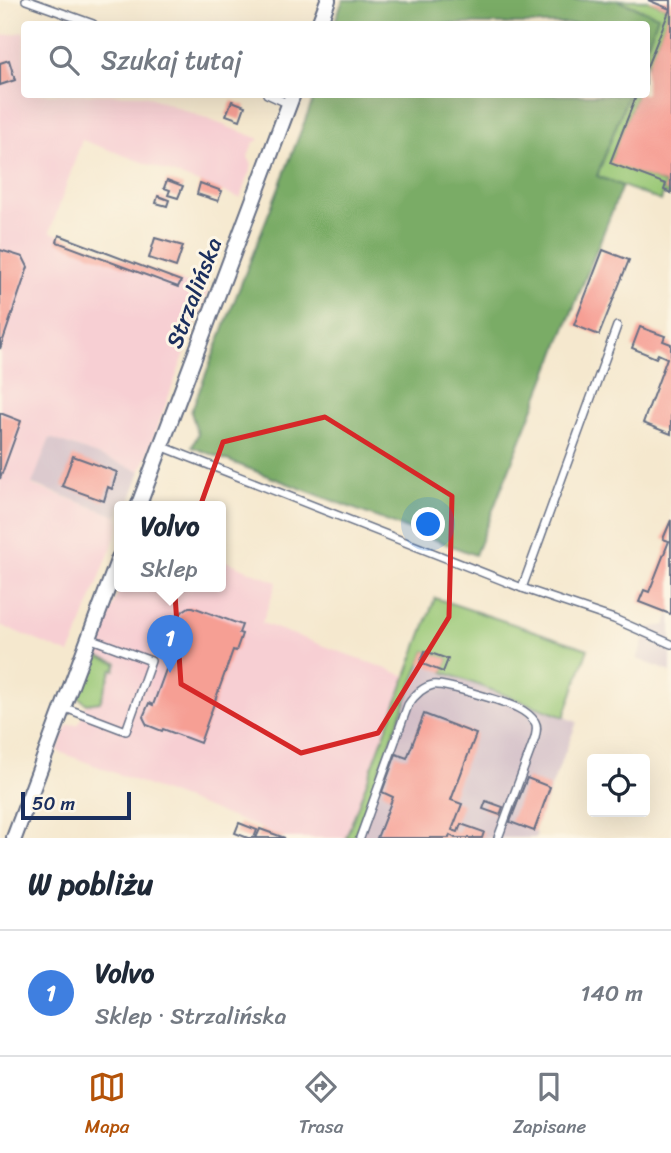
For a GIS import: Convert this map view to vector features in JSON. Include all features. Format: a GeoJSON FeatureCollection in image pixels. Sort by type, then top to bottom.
{"type":"FeatureCollection","features":[{"type":"Feature","properties":{"kind":"street"},"geometry":{"type":"LineString","coordinates":[[320,21],[328,0]]}},
{"type":"Feature","properties":{"kind":"street","name":"Strzalińska"},"geometry":{"type":"LineString","coordinates":[[140,501],[291,99]]}},
{"type":"Feature","properties":{"kind":"street"},"geometry":{"type":"LineString","coordinates":[[14,838],[114,572]]}},
{"type":"Feature","properties":{"kind":"lane"},"geometry":{"type":"LineString","coordinates":[[26,0],[85,21]]}},
{"type":"Feature","properties":{"kind":"lane"},"geometry":{"type":"LineString","coordinates":[[522,588],[617,326]]}},
{"type":"Feature","properties":{"kind":"lane"},"geometry":{"type":"LineString","coordinates":[[161,446],[522,588],[614,619],[671,644]]}},
{"type":"Feature","properties":{"kind":"lane"},"geometry":{"type":"LineString","coordinates":[[63,707],[126,731],[151,661],[89,639]]}},
{"type":"Feature","properties":{"kind":"lane"},"geometry":{"type":"LineString","coordinates":[[360,838],[408,705],[424,688],[442,684],[516,707],[527,714],[537,726],[498,838]]}},
{"type":"Feature","properties":{"kind":"highlighted area"},"geometry":{"type":"Polygon","coordinates":[[[325,417],[452,496],[449,617],[378,733],[301,753],[181,684],[174,580],[223,442],[325,417]]]}},
{"type":"Feature","properties":{"kind":"shaded area"},"geometry":{"type":"Polygon","coordinates":[[[21,32],[21,98],[152,98],[260,139],[253,143],[248,157],[252,165],[240,198],[82,140],[50,232],[208,291],[141,471],[50,438],[32,485],[114,515],[114,541],[70,654],[0,625],[0,36],[21,32]]]}},
{"type":"Feature","properties":{"kind":"shaded area"},"geometry":{"type":"Polygon","coordinates":[[[50,438],[141,471],[130,501],[114,501],[114,515],[32,484],[50,438]]]}},
{"type":"Feature","properties":{"kind":"shaded area"},"geometry":{"type":"Polygon","coordinates":[[[226,561],[277,582],[262,623],[406,676],[346,838],[286,838],[57,751],[67,725],[79,724],[86,704],[78,697],[118,592],[226,592],[226,561]]]}},
{"type":"Feature","properties":{"kind":"shaded area"},"geometry":{"type":"Polygon","coordinates":[[[435,598],[588,649],[564,717],[577,722],[534,831],[537,833],[535,838],[346,838],[435,598]]]}},
{"type":"Feature","properties":{"kind":"shaded area"},"geometry":{"type":"Polygon","coordinates":[[[671,613],[671,672],[637,659],[648,628],[666,625],[671,613]]]}},
{"type":"Feature","properties":{"kind":"green space"},"geometry":{"type":"Polygon","coordinates":[[[343,0],[617,0],[658,16],[650,37],[650,21],[335,21],[343,0]]]}},
{"type":"Feature","properties":{"kind":"green space"},"geometry":{"type":"Polygon","coordinates":[[[617,0],[648,0],[670,9],[650,61],[650,36],[657,16],[617,0]]]}},
{"type":"Feature","properties":{"kind":"green space"},"geometry":{"type":"Polygon","coordinates":[[[314,98],[627,98],[597,176],[622,186],[475,555],[192,447],[198,434],[191,412],[314,98]]]}},
{"type":"Feature","properties":{"kind":"green space"},"geometry":{"type":"Polygon","coordinates":[[[627,98],[636,98],[611,162],[666,184],[664,190],[671,193],[671,196],[663,194],[661,201],[597,176],[627,98]]]}},
{"type":"Feature","properties":{"kind":"green space"},"geometry":{"type":"Polygon","coordinates":[[[435,598],[588,649],[564,717],[443,672],[448,659],[425,651],[354,838],[346,838],[435,598]]]}},
{"type":"Feature","properties":{"kind":"green space"},"geometry":{"type":"Polygon","coordinates":[[[94,655],[117,663],[115,670],[112,669],[100,702],[87,704],[78,697],[94,655]]]}},
{"type":"Feature","properties":{"kind":"building"},"geometry":{"type":"Polygon","coordinates":[[[648,0],[671,0],[671,193],[664,190],[666,184],[610,163],[635,98],[650,98],[650,59],[670,9],[648,0]]]}},
{"type":"Feature","properties":{"kind":"building"},"geometry":{"type":"Polygon","coordinates":[[[9,60],[15,80],[0,85],[0,63],[9,60]]]}},
{"type":"Feature","properties":{"kind":"building"},"geometry":{"type":"Polygon","coordinates":[[[232,101],[245,106],[240,120],[226,115],[232,101]]]}},
{"type":"Feature","properties":{"kind":"building"},"geometry":{"type":"Polygon","coordinates":[[[167,180],[183,186],[178,198],[168,195],[170,190],[164,188],[167,180]]]}},
{"type":"Feature","properties":{"kind":"building"},"geometry":{"type":"Polygon","coordinates":[[[200,183],[222,191],[218,201],[197,194],[200,183]]]}},
{"type":"Feature","properties":{"kind":"building"},"geometry":{"type":"Polygon","coordinates":[[[158,196],[169,200],[167,206],[156,203],[158,196]]]}},
{"type":"Feature","properties":{"kind":"building"},"geometry":{"type":"Polygon","coordinates":[[[59,235],[181,281],[178,287],[57,242],[59,235]]]}},
{"type":"Feature","properties":{"kind":"building"},"geometry":{"type":"Polygon","coordinates":[[[155,238],[183,246],[176,267],[149,258],[155,238]]]}},
{"type":"Feature","properties":{"kind":"building"},"geometry":{"type":"Polygon","coordinates":[[[0,250],[23,257],[28,267],[0,349],[0,250]]]}},
{"type":"Feature","properties":{"kind":"building"},"geometry":{"type":"Polygon","coordinates":[[[603,250],[629,260],[599,335],[574,325],[603,250]]]}},
{"type":"Feature","properties":{"kind":"building"},"geometry":{"type":"Polygon","coordinates":[[[640,327],[665,336],[663,341],[671,344],[671,434],[643,423],[667,358],[658,354],[656,358],[632,348],[640,327]]]}},
{"type":"Feature","properties":{"kind":"building"},"geometry":{"type":"Polygon","coordinates":[[[0,413],[21,421],[0,479],[0,413]]]}},
{"type":"Feature","properties":{"kind":"building"},"geometry":{"type":"Polygon","coordinates":[[[73,456],[117,472],[112,489],[108,487],[104,501],[62,486],[73,456]]]}},
{"type":"Feature","properties":{"kind":"building"},"geometry":{"type":"Polygon","coordinates":[[[671,520],[670,614],[639,602],[644,590],[649,592],[669,541],[663,539],[671,520]]]}},
{"type":"Feature","properties":{"kind":"building"},"geometry":{"type":"Polygon","coordinates":[[[189,607],[242,625],[236,651],[233,650],[200,743],[147,725],[143,717],[149,703],[153,705],[180,631],[174,629],[179,616],[189,607]]]}},
{"type":"Feature","properties":{"kind":"building"},"geometry":{"type":"Polygon","coordinates":[[[425,651],[448,659],[443,672],[420,663],[425,651]]]}},
{"type":"Feature","properties":{"kind":"building"},"geometry":{"type":"Polygon","coordinates":[[[424,714],[476,734],[451,800],[462,804],[452,830],[458,832],[461,824],[484,832],[482,838],[455,838],[450,835],[449,838],[377,838],[393,797],[382,792],[396,754],[407,758],[424,714]]]}},
{"type":"Feature","properties":{"kind":"building"},"geometry":{"type":"Polygon","coordinates":[[[527,778],[550,787],[534,831],[510,822],[527,778]]]}},
{"type":"Feature","properties":{"kind":"building"},"geometry":{"type":"Polygon","coordinates":[[[486,801],[503,807],[500,815],[483,809],[486,801]]]}},
{"type":"Feature","properties":{"kind":"building"},"geometry":{"type":"Polygon","coordinates":[[[239,823],[257,830],[254,838],[235,833],[239,823]]]}},
{"type":"Feature","properties":{"kind":"building"},"geometry":{"type":"Polygon","coordinates":[[[260,829],[285,838],[256,838],[260,829]]]}},
{"type":"Feature","properties":{"kind":"place","name":"Volvo"},"geometry":{"type":"Point","coordinates":[170,673]}}]}
